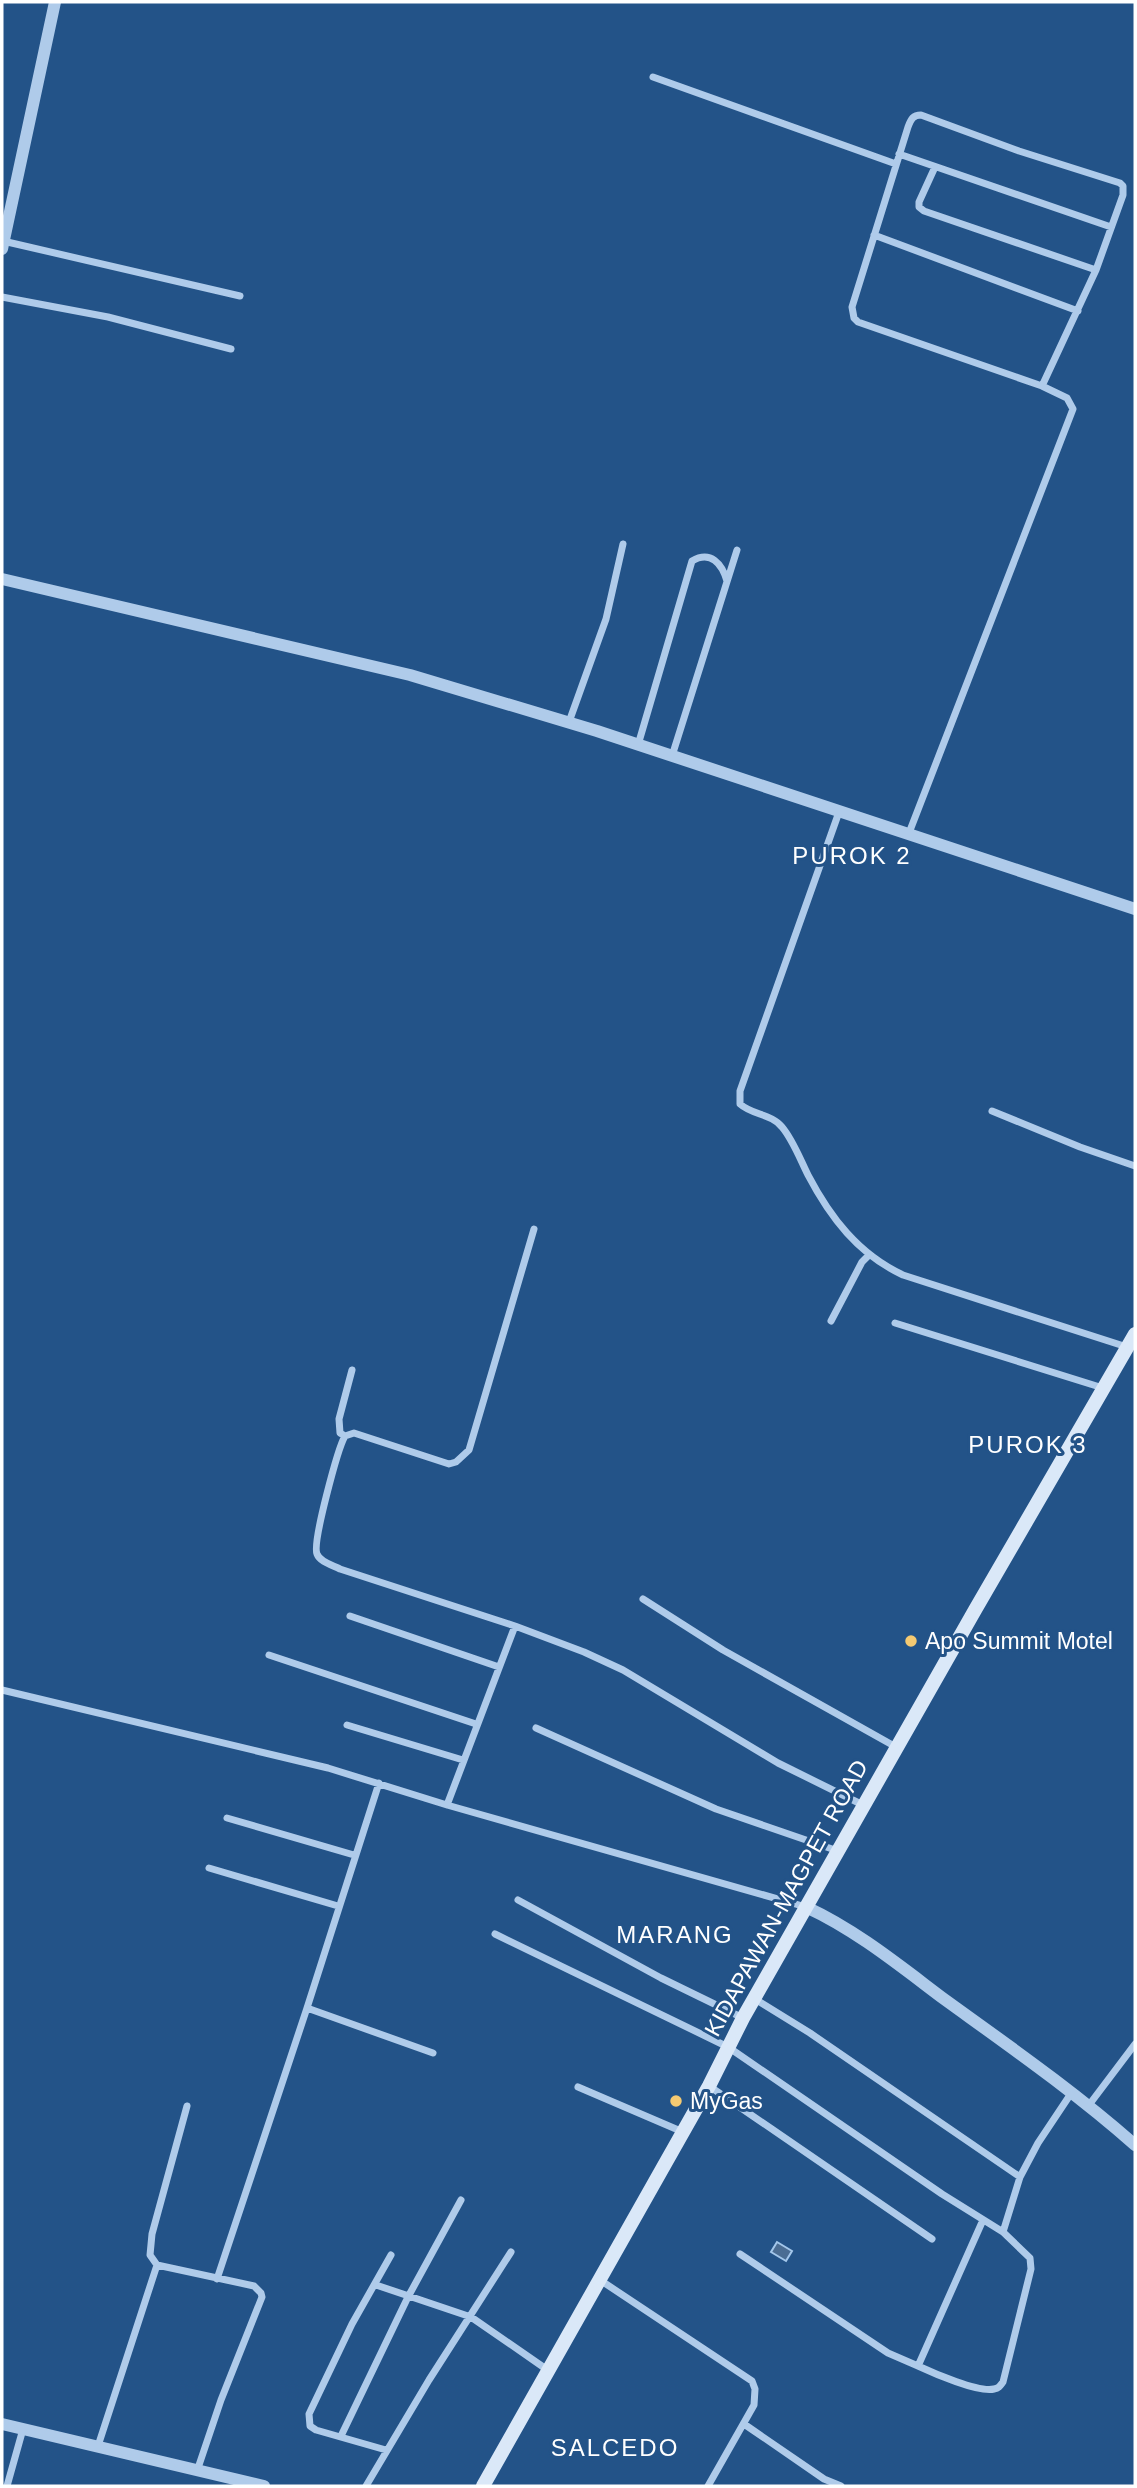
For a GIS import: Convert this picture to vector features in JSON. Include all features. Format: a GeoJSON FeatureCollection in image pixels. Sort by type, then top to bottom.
{"type":"FeatureCollection","features":[{"type":"Feature","properties":{"kind":"main road","name":"KIDAPAWAN-MAGPET ROAD"},"geometry":{"type":"LineString","coordinates":[[483,2486],[709,2086],[743,2018],[863,1805],[1132,1341]]}},
{"type":"Feature","properties":{"kind":"street"},"geometry":{"type":"LineString","coordinates":[[55,2],[3,245],[240,296]]}},
{"type":"Feature","properties":{"kind":"street"},"geometry":{"type":"LineString","coordinates":[[653,78],[896,164]]}},
{"type":"Feature","properties":{"kind":"street"},"geometry":{"type":"LineString","coordinates":[[909,833],[1073,414],[1073,405],[1067,398],[1042,386],[858,322],[852,312],[896,164],[913,117],[921,115],[1019,151],[1120,183],[1124,191],[1096,270],[1042,386]]}},
{"type":"Feature","properties":{"kind":"street"},"geometry":{"type":"LineString","coordinates":[[900,154],[1111,227]]}},
{"type":"Feature","properties":{"kind":"street"},"geometry":{"type":"LineString","coordinates":[[935,167],[919,202],[919,207],[924,211],[1096,270]]}},
{"type":"Feature","properties":{"kind":"street"},"geometry":{"type":"LineString","coordinates":[[874,235],[1078,311]]}},
{"type":"Feature","properties":{"kind":"street"},"geometry":{"type":"LineString","coordinates":[[2,297],[108,317],[231,349]]}},
{"type":"Feature","properties":{"kind":"street"},"geometry":{"type":"LineString","coordinates":[[569,722],[606,619],[623,544]]}},
{"type":"Feature","properties":{"kind":"street"},"geometry":{"type":"LineString","coordinates":[[673,756],[737,550]]}},
{"type":"Feature","properties":{"kind":"street"},"geometry":{"type":"LineString","coordinates":[[638,745],[692,561],[704,557],[713,559],[724,569],[727,581]]}},
{"type":"Feature","properties":{"kind":"street"},"geometry":{"type":"LineString","coordinates":[[2,579],[410,675],[569,722],[1135,909]]}},
{"type":"Feature","properties":{"kind":"street"},"geometry":{"type":"LineString","coordinates":[[839,812],[738,1098],[740,1104],[780,1124],[823,1202],[850,1238],[869,1255],[903,1275],[1132,1341]]}},
{"type":"Feature","properties":{"kind":"street"},"geometry":{"type":"LineString","coordinates":[[992,1111],[1135,1166]]}},
{"type":"Feature","properties":{"kind":"street"},"geometry":{"type":"LineString","coordinates":[[345,1436],[354,1433],[443,1463],[456,1462],[463,1457],[469,1450],[534,1229]]}},
{"type":"Feature","properties":{"kind":"street"},"geometry":{"type":"LineString","coordinates":[[831,1321],[862,1262],[869,1255]]}},
{"type":"Feature","properties":{"kind":"street"},"geometry":{"type":"LineString","coordinates":[[895,1323],[1104,1388]]}},
{"type":"Feature","properties":{"kind":"street"},"geometry":{"type":"LineString","coordinates":[[345,1436],[340,1433],[339,1419],[352,1370]]}},
{"type":"Feature","properties":{"kind":"street"},"geometry":{"type":"LineString","coordinates":[[345,1436],[316,1543],[316,1553],[321,1560],[379,1583],[515,1626],[584,1652],[622,1670],[778,1763],[863,1805]]}},
{"type":"Feature","properties":{"kind":"street"},"geometry":{"type":"LineString","coordinates":[[643,1599],[723,1650],[897,1747]]}},
{"type":"Feature","properties":{"kind":"street"},"geometry":{"type":"LineString","coordinates":[[351,1616],[499,1667]]}},
{"type":"Feature","properties":{"kind":"street"},"geometry":{"type":"LineString","coordinates":[[447,1805],[515,1626]]}},
{"type":"Feature","properties":{"kind":"street"},"geometry":{"type":"LineString","coordinates":[[269,1656],[476,1724]]}},
{"type":"Feature","properties":{"kind":"street"},"geometry":{"type":"LineString","coordinates":[[2,1690],[328,1768],[447,1805],[806,1907],[862,1940],[1072,2092],[1135,2145]]}},
{"type":"Feature","properties":{"kind":"street"},"geometry":{"type":"LineString","coordinates":[[347,1725],[463,1760]]}},
{"type":"Feature","properties":{"kind":"street"},"geometry":{"type":"LineString","coordinates":[[536,1728],[716,1809],[838,1851]]}},
{"type":"Feature","properties":{"kind":"street"},"geometry":{"type":"LineString","coordinates":[[217,2279],[379,1783]]}},
{"type":"Feature","properties":{"kind":"street"},"geometry":{"type":"LineString","coordinates":[[227,1818],[354,1855]]}},
{"type":"Feature","properties":{"kind":"street"},"geometry":{"type":"LineString","coordinates":[[209,1868],[338,1906]]}},
{"type":"Feature","properties":{"kind":"street"},"geometry":{"type":"LineString","coordinates":[[518,1900],[661,1978],[743,2018]]}},
{"type":"Feature","properties":{"kind":"street"},"geometry":{"type":"LineString","coordinates":[[495,1934],[728,2047],[1003,2232],[1032,2263],[1003,2382],[995,2389],[976,2388],[888,2353],[740,2254]]}},
{"type":"Feature","properties":{"kind":"street"},"geometry":{"type":"LineString","coordinates":[[755,1999],[810,2033],[1020,2177]]}},
{"type":"Feature","properties":{"kind":"street"},"geometry":{"type":"LineString","coordinates":[[307,2008],[433,2053]]}},
{"type":"Feature","properties":{"kind":"street"},"geometry":{"type":"LineString","coordinates":[[1089,2105],[1135,2044]]}},
{"type":"Feature","properties":{"kind":"street"},"geometry":{"type":"LineString","coordinates":[[709,2086],[932,2239]]}},
{"type":"Feature","properties":{"kind":"street"},"geometry":{"type":"LineString","coordinates":[[578,2087],[683,2132]]}},
{"type":"Feature","properties":{"kind":"street"},"geometry":{"type":"LineString","coordinates":[[1003,2232],[1020,2177],[1038,2143],[1072,2092]]}},
{"type":"Feature","properties":{"kind":"street"},"geometry":{"type":"LineString","coordinates":[[187,2106],[152,2234],[150,2255],[157,2265],[254,2286],[262,2297],[221,2400],[197,2471]]}},
{"type":"Feature","properties":{"kind":"street"},"geometry":{"type":"LineString","coordinates":[[341,2435],[408,2297],[461,2200]]}},
{"type":"Feature","properties":{"kind":"street"},"geometry":{"type":"LineString","coordinates":[[918,2366],[983,2220]]}},
{"type":"Feature","properties":{"kind":"street"},"geometry":{"type":"LineString","coordinates":[[366,2486],[511,2252]]}},
{"type":"Feature","properties":{"kind":"street"},"geometry":{"type":"LineString","coordinates":[[386,2450],[316,2430],[310,2426],[309,2414],[364,2300],[376,2285],[391,2255]]}},
{"type":"Feature","properties":{"kind":"street"},"geometry":{"type":"LineString","coordinates":[[98,2446],[157,2265]]}},
{"type":"Feature","properties":{"kind":"street"},"geometry":{"type":"LineString","coordinates":[[600,2280],[752,2381],[755,2389],[754,2405],[708,2486]]}},
{"type":"Feature","properties":{"kind":"street"},"geometry":{"type":"LineString","coordinates":[[376,2285],[471,2317],[549,2371]]}},
{"type":"Feature","properties":{"kind":"street"},"geometry":{"type":"LineString","coordinates":[[2,2424],[264,2486]]}},
{"type":"Feature","properties":{"kind":"street"},"geometry":{"type":"LineString","coordinates":[[744,2424],[824,2479],[841,2486]]}},
{"type":"Feature","properties":{"kind":"street"},"geometry":{"type":"LineString","coordinates":[[7,2486],[23,2429]]}},
{"type":"Feature","properties":{"kind":"water"},"geometry":{"type":"Polygon","coordinates":[[[777,2242],[792,2251],[786,2261],[771,2252],[777,2242]]]}},
{"type":"Feature","properties":{"kind":"place","name":"Apo Summit Motel"},"geometry":{"type":"Point","coordinates":[911,1641]}},
{"type":"Feature","properties":{"kind":"place","name":"MyGas"},"geometry":{"type":"Point","coordinates":[676,2101]}},
{"type":"Feature","properties":{"kind":"district","name":"PUROK 2"},"geometry":{"type":"Point","coordinates":[852,855]}},
{"type":"Feature","properties":{"kind":"district","name":"PUROK 3"},"geometry":{"type":"Point","coordinates":[1028,1444]}},
{"type":"Feature","properties":{"kind":"district","name":"MARANG"},"geometry":{"type":"Point","coordinates":[675,1934]}},
{"type":"Feature","properties":{"kind":"district","name":"SALCEDO"},"geometry":{"type":"Point","coordinates":[615,2447]}}]}
